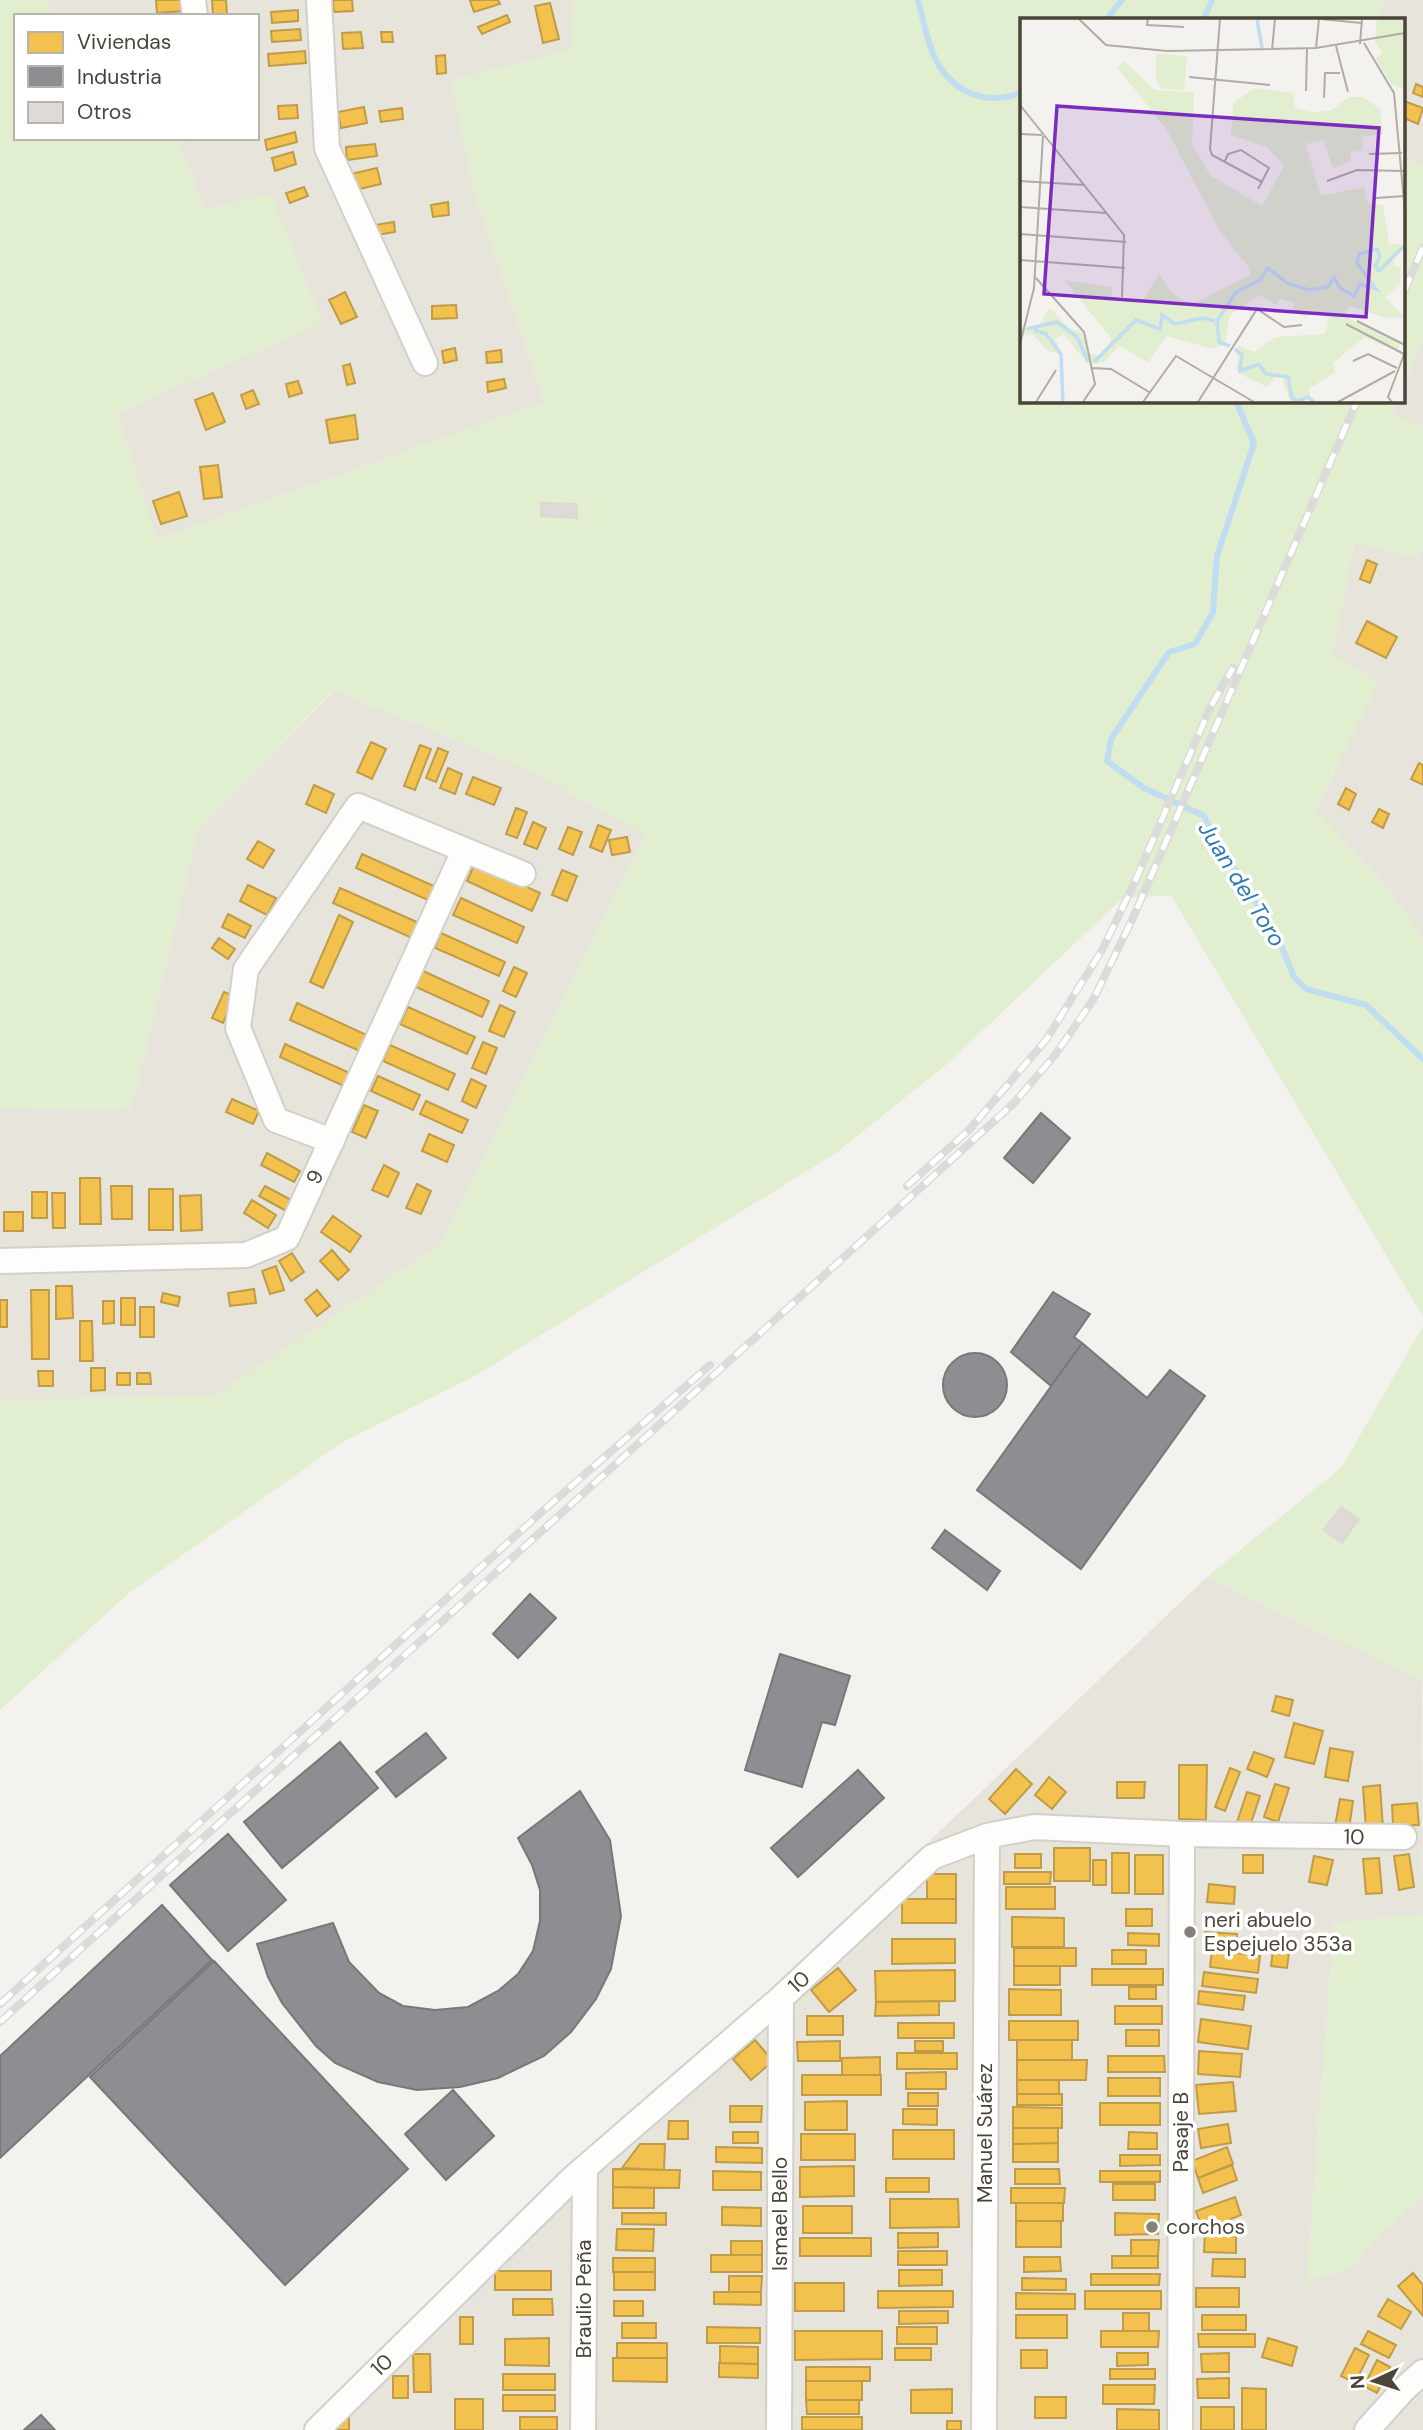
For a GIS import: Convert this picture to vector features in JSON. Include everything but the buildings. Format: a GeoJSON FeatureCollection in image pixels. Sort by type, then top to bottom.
{"type":"FeatureCollection","features":[{"type":"Feature","properties":{"kind":"street"},"geometry":{"type":"LineString","coordinates":[[319,0],[327,148],[425,363]]}},
{"type":"Feature","properties":{"kind":"street"},"geometry":{"type":"LineString","coordinates":[[332,1142],[276,1120],[238,1028],[246,969],[358,806],[523,874]]}},
{"type":"Feature","properties":{"kind":"street","name":"9"},"geometry":{"type":"LineString","coordinates":[[0,1261],[246,1255],[287,1238],[464,851]]}},
{"type":"Feature","properties":{"kind":"street","name":"10"},"geometry":{"type":"LineString","coordinates":[[317,2430],[585,2169],[781,1998],[932,1857],[987,1836],[1034,1827],[1182,1835],[1404,1837]]}},
{"type":"Feature","properties":{"kind":"street","name":"Pasaje B"},"geometry":{"type":"LineString","coordinates":[[1180,2430],[1182,1835]]}},
{"type":"Feature","properties":{"kind":"street","name":"Manuel Suárez"},"geometry":{"type":"LineString","coordinates":[[984,2430],[987,1836]]}},
{"type":"Feature","properties":{"kind":"street","name":"Ismael Bello"},"geometry":{"type":"LineString","coordinates":[[779,2430],[781,1998]]}},
{"type":"Feature","properties":{"kind":"street","name":"Braulio Peña"},"geometry":{"type":"LineString","coordinates":[[583,2430],[585,2169]]}},
{"type":"Feature","properties":{"kind":"street"},"geometry":{"type":"LineString","coordinates":[[1367,2430],[1423,2372]]}},
{"type":"Feature","properties":{"kind":"shaded area"},"geometry":{"type":"Polygon","coordinates":[[[47,0],[574,0],[572,49],[473,189],[545,402],[157,540],[117,413],[323,322],[204,209],[178,140],[259,140],[259,14],[50,14],[47,0]]]}},
{"type":"Feature","properties":{"kind":"shaded area"},"geometry":{"type":"Polygon","coordinates":[[[1384,0],[1423,0],[1423,166],[1406,160],[1406,18],[1379,18],[1384,0]]]}},
{"type":"Feature","properties":{"kind":"shaded area"},"geometry":{"type":"Polygon","coordinates":[[[1423,340],[1423,428],[1392,413],[1397,402],[1406,402],[1406,380],[1423,340]]]}},
{"type":"Feature","properties":{"kind":"shaded area"},"geometry":{"type":"Polygon","coordinates":[[[1354,543],[1418,558],[1423,544],[1423,938],[1376,873],[1315,810],[1334,773],[1332,654],[1354,543]]]}},
{"type":"Feature","properties":{"kind":"shaded area"},"geometry":{"type":"Polygon","coordinates":[[[334,690],[527,769],[646,835],[440,1245],[216,1395],[0,1401],[0,1109],[131,1110],[198,830],[334,690]]]}},
{"type":"Feature","properties":{"kind":"shaded area"},"geometry":{"type":"Polygon","coordinates":[[[1207,1577],[1422,1681],[1423,1914],[1334,1923],[1307,2281],[1351,2268],[1380,2235],[1423,2196],[1423,2430],[310,2430],[1207,1577]]]}},
{"type":"Feature","properties":{"kind":"green space"},"geometry":{"type":"Polygon","coordinates":[[[0,0],[47,0],[50,14],[14,14],[14,140],[178,140],[204,209],[271,194],[323,323],[117,413],[158,540],[545,402],[473,189],[451,80],[572,49],[574,0],[1384,0],[1379,18],[1020,18],[1020,402],[1397,402],[1392,413],[1423,428],[1423,544],[1418,558],[1354,543],[1332,654],[1379,682],[1315,810],[1376,873],[1423,938],[1423,1317],[1171,895],[1122,899],[947,1064],[836,1153],[473,1377],[341,1443],[129,1593],[0,1710],[0,1401],[216,1395],[440,1245],[645,835],[527,769],[333,690],[198,830],[131,1110],[0,1109],[0,0]]]}},
{"type":"Feature","properties":{"kind":"green space"},"geometry":{"type":"Polygon","coordinates":[[[1406,160],[1423,166],[1423,340],[1406,380],[1406,160]]]}},
{"type":"Feature","properties":{"kind":"green space"},"geometry":{"type":"Polygon","coordinates":[[[1423,1326],[1423,1696],[1422,1681],[1207,1577],[1342,1467],[1423,1326]]]}},
{"type":"Feature","properties":{"kind":"green space"},"geometry":{"type":"Polygon","coordinates":[[[1423,1914],[1423,2196],[1380,2235],[1351,2268],[1307,2281],[1334,1923],[1423,1914]]]}},
{"type":"Feature","properties":{"kind":"waterway","name":"Juan del Toro"},"geometry":{"type":"LineString","coordinates":[[918,0],[932,51],[951,80],[972,94],[984,97],[996,98],[1020,93]]}},
{"type":"Feature","properties":{"kind":"waterway","name":"Juan del Toro"},"geometry":{"type":"LineString","coordinates":[[1108,18],[1122,0]]}},
{"type":"Feature","properties":{"kind":"waterway","name":"Juan del Toro"},"geometry":{"type":"LineString","coordinates":[[1204,18],[1212,0]]}},
{"type":"Feature","properties":{"kind":"waterway","name":"Juan del Toro"},"geometry":{"type":"LineString","coordinates":[[1236,402],[1254,443],[1217,556],[1213,612],[1195,644],[1169,652],[1111,739],[1107,761],[1144,788],[1204,816],[1216,840],[1277,935],[1294,977],[1306,989],[1366,1005],[1423,1059]]}},
{"type":"Feature","properties":{"kind":"railway"},"geometry":{"type":"LineString","coordinates":[[1406,287],[1423,247]]}},
{"type":"Feature","properties":{"kind":"railway"},"geometry":{"type":"LineString","coordinates":[[0,2022],[1014,1103],[1055,1055],[1093,1000],[1132,920],[1357,402]]}},
{"type":"Feature","properties":{"kind":"railway"},"geometry":{"type":"LineString","coordinates":[[907,1186],[969,1130],[1046,1040],[1102,950],[1133,886],[1211,706],[1233,668]]}},
{"type":"Feature","properties":{"kind":"railway"},"geometry":{"type":"LineString","coordinates":[[0,2004],[545,1509],[710,1365]]}},
{"type":"Feature","properties":{"kind":"place","name":"neri abuelo Espejuelo 353a"},"geometry":{"type":"Point","coordinates":[1190,1932]}},
{"type":"Feature","properties":{"kind":"place","name":"corchos"},"geometry":{"type":"Point","coordinates":[1152,2227]}}]}
